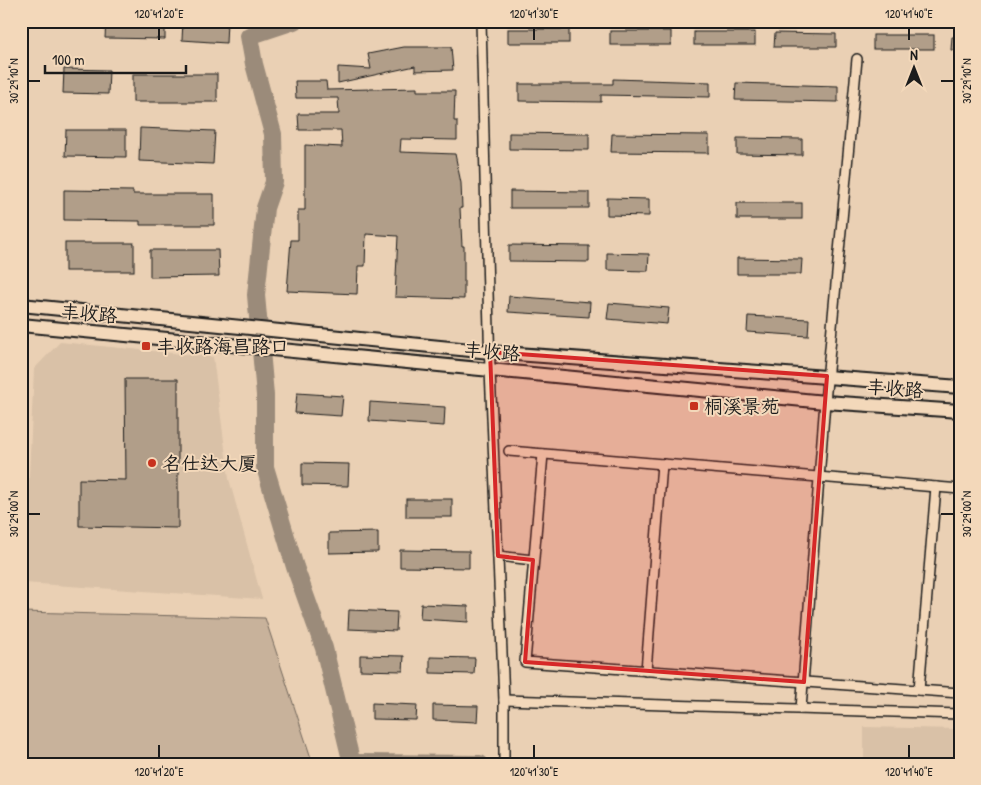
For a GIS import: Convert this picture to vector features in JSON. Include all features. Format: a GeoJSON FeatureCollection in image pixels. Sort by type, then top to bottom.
{"type":"FeatureCollection","features":[{"type":"Feature","properties":{"kind":"main road","name":"丰收路"},"geometry":{"type":"LineString","coordinates":[[21,305],[490,352],[827,376],[960,388]]}},
{"type":"Feature","properties":{"kind":"main road","name":"丰收路"},"geometry":{"type":"LineString","coordinates":[[21,325],[825,402],[960,411]]}},
{"type":"Feature","properties":{"kind":"street"},"geometry":{"type":"LineString","coordinates":[[480,21],[490,370],[504,700],[504,764]]}},
{"type":"Feature","properties":{"kind":"street"},"geometry":{"type":"LineString","coordinates":[[801,709],[827,376],[857,59]]}},
{"type":"Feature","properties":{"kind":"street"},"geometry":{"type":"LineString","coordinates":[[510,451],[960,489]]}},
{"type":"Feature","properties":{"kind":"street"},"geometry":{"type":"LineString","coordinates":[[543,454],[525,662],[960,693]]}},
{"type":"Feature","properties":{"kind":"street"},"geometry":{"type":"LineString","coordinates":[[646,671],[662,464]]}},
{"type":"Feature","properties":{"kind":"street"},"geometry":{"type":"LineString","coordinates":[[919,690],[936,487]]}},
{"type":"Feature","properties":{"kind":"street"},"geometry":{"type":"LineString","coordinates":[[498,556],[534,560]]}},
{"type":"Feature","properties":{"kind":"street"},"geometry":{"type":"LineString","coordinates":[[504,700],[960,714]]}},
{"type":"Feature","properties":{"kind":"highlighted area"},"geometry":{"type":"Polygon","coordinates":[[[490,352],[827,376],[804,682],[525,662],[533,560],[498,556],[490,352]]]}},
{"type":"Feature","properties":{"kind":"shaded area"},"geometry":{"type":"Polygon","coordinates":[[[60,342],[213,357],[229,479],[262,599],[24,583],[34,369],[60,342]]]}},
{"type":"Feature","properties":{"kind":"shaded area"},"geometry":{"type":"Polygon","coordinates":[[[21,612],[265,618],[313,764],[21,764],[21,612]]]}},
{"type":"Feature","properties":{"kind":"shaded area"},"geometry":{"type":"Polygon","coordinates":[[[864,727],[960,729],[960,764],[864,764],[864,727]]]}},
{"type":"Feature","properties":{"kind":"building"},"geometry":{"type":"Polygon","coordinates":[[[106,21],[165,21],[165,39],[105,38],[106,21]]]}},
{"type":"Feature","properties":{"kind":"building"},"geometry":{"type":"Polygon","coordinates":[[[183,21],[227,21],[226,43],[182,40],[183,21]]]}},
{"type":"Feature","properties":{"kind":"building"},"geometry":{"type":"Polygon","coordinates":[[[508,29],[569,29],[569,43],[508,43],[508,29]]]}},
{"type":"Feature","properties":{"kind":"building"},"geometry":{"type":"Polygon","coordinates":[[[610,31],[671,31],[671,45],[610,45],[610,31]]]}},
{"type":"Feature","properties":{"kind":"building"},"geometry":{"type":"Polygon","coordinates":[[[694,32],[755,32],[755,45],[694,45],[694,32]]]}},
{"type":"Feature","properties":{"kind":"building"},"geometry":{"type":"Polygon","coordinates":[[[775,33],[836,34],[836,47],[774,47],[775,33]]]}},
{"type":"Feature","properties":{"kind":"building"},"geometry":{"type":"Polygon","coordinates":[[[873,35],[934,35],[934,49],[873,49],[873,35]]]}},
{"type":"Feature","properties":{"kind":"building"},"geometry":{"type":"Polygon","coordinates":[[[952,37],[960,37],[960,51],[951,50],[952,37]]]}},
{"type":"Feature","properties":{"kind":"building"},"geometry":{"type":"Polygon","coordinates":[[[404,47],[451,47],[453,70],[415,71],[415,66],[338,83],[338,67],[371,69],[368,54],[404,47]]]}},
{"type":"Feature","properties":{"kind":"building"},"geometry":{"type":"Polygon","coordinates":[[[64,69],[109,70],[108,94],[63,93],[64,69]]]}},
{"type":"Feature","properties":{"kind":"building"},"geometry":{"type":"Polygon","coordinates":[[[133,74],[217,74],[217,102],[133,102],[133,74]]]}},
{"type":"Feature","properties":{"kind":"building"},"geometry":{"type":"Polygon","coordinates":[[[613,79],[710,82],[710,97],[601,95],[601,102],[519,101],[519,84],[613,84],[613,79]]]}},
{"type":"Feature","properties":{"kind":"building"},"geometry":{"type":"Polygon","coordinates":[[[295,81],[326,81],[327,90],[417,88],[417,91],[455,91],[454,121],[457,121],[457,140],[401,139],[400,152],[455,154],[461,183],[462,208],[460,208],[462,246],[464,246],[464,299],[395,297],[398,236],[366,234],[365,266],[358,266],[357,294],[287,291],[291,240],[298,240],[298,210],[305,210],[305,145],[342,147],[341,130],[299,130],[298,114],[339,114],[338,98],[296,98],[295,81]]]}},
{"type":"Feature","properties":{"kind":"building"},"geometry":{"type":"Polygon","coordinates":[[[736,83],[838,86],[838,102],[735,100],[736,83]]]}},
{"type":"Feature","properties":{"kind":"building"},"geometry":{"type":"Polygon","coordinates":[[[140,128],[215,131],[213,164],[139,161],[140,128]]]}},
{"type":"Feature","properties":{"kind":"building"},"geometry":{"type":"Polygon","coordinates":[[[66,130],[126,130],[126,157],[65,156],[66,130]]]}},
{"type":"Feature","properties":{"kind":"building"},"geometry":{"type":"Polygon","coordinates":[[[509,133],[589,134],[589,150],[509,149],[509,133]]]}},
{"type":"Feature","properties":{"kind":"building"},"geometry":{"type":"Polygon","coordinates":[[[612,134],[709,135],[709,153],[611,152],[612,134]]]}},
{"type":"Feature","properties":{"kind":"building"},"geometry":{"type":"Polygon","coordinates":[[[737,138],[802,139],[802,155],[737,154],[737,138]]]}},
{"type":"Feature","properties":{"kind":"building"},"geometry":{"type":"Polygon","coordinates":[[[64,190],[133,191],[133,194],[214,194],[214,225],[140,225],[140,221],[64,220],[64,190]]]}},
{"type":"Feature","properties":{"kind":"building"},"geometry":{"type":"Polygon","coordinates":[[[510,191],[589,192],[589,208],[510,208],[510,191]]]}},
{"type":"Feature","properties":{"kind":"building"},"geometry":{"type":"Polygon","coordinates":[[[607,198],[649,199],[649,216],[607,215],[607,198]]]}},
{"type":"Feature","properties":{"kind":"building"},"geometry":{"type":"Polygon","coordinates":[[[737,203],[802,203],[802,219],[737,219],[737,203]]]}},
{"type":"Feature","properties":{"kind":"building"},"geometry":{"type":"Polygon","coordinates":[[[65,243],[134,243],[134,271],[65,271],[65,243]]]}},
{"type":"Feature","properties":{"kind":"building"},"geometry":{"type":"Polygon","coordinates":[[[509,245],[589,246],[589,262],[509,261],[509,245]]]}},
{"type":"Feature","properties":{"kind":"building"},"geometry":{"type":"Polygon","coordinates":[[[150,250],[218,250],[219,276],[150,277],[150,250]]]}},
{"type":"Feature","properties":{"kind":"building"},"geometry":{"type":"Polygon","coordinates":[[[607,253],[649,254],[648,271],[607,270],[607,253]]]}},
{"type":"Feature","properties":{"kind":"building"},"geometry":{"type":"Polygon","coordinates":[[[737,258],[802,259],[801,274],[737,274],[737,258]]]}},
{"type":"Feature","properties":{"kind":"building"},"geometry":{"type":"Polygon","coordinates":[[[509,296],[590,302],[589,317],[508,312],[509,296]]]}},
{"type":"Feature","properties":{"kind":"building"},"geometry":{"type":"Polygon","coordinates":[[[609,303],[669,308],[667,324],[607,319],[609,303]]]}},
{"type":"Feature","properties":{"kind":"building"},"geometry":{"type":"Polygon","coordinates":[[[748,316],[809,319],[808,336],[747,332],[748,316]]]}},
{"type":"Feature","properties":{"kind":"building"},"geometry":{"type":"Polygon","coordinates":[[[125,379],[178,379],[178,528],[79,526],[79,479],[126,480],[125,379]]]}},
{"type":"Feature","properties":{"kind":"building"},"geometry":{"type":"Polygon","coordinates":[[[297,393],[343,396],[341,416],[295,413],[297,393]]]}},
{"type":"Feature","properties":{"kind":"building"},"geometry":{"type":"Polygon","coordinates":[[[370,402],[445,407],[444,426],[369,421],[370,402]]]}},
{"type":"Feature","properties":{"kind":"building"},"geometry":{"type":"Polygon","coordinates":[[[302,463],[349,464],[348,486],[302,485],[302,463]]]}},
{"type":"Feature","properties":{"kind":"building"},"geometry":{"type":"Polygon","coordinates":[[[406,499],[452,499],[452,517],[406,517],[406,499]]]}},
{"type":"Feature","properties":{"kind":"building"},"geometry":{"type":"Polygon","coordinates":[[[378,532],[378,552],[329,553],[329,533],[378,532]]]}},
{"type":"Feature","properties":{"kind":"building"},"geometry":{"type":"Polygon","coordinates":[[[400,550],[469,551],[469,568],[400,567],[400,550]]]}},
{"type":"Feature","properties":{"kind":"building"},"geometry":{"type":"Polygon","coordinates":[[[421,604],[468,606],[468,622],[420,619],[421,604]]]}},
{"type":"Feature","properties":{"kind":"building"},"geometry":{"type":"Polygon","coordinates":[[[349,610],[397,612],[396,631],[348,629],[349,610]]]}},
{"type":"Feature","properties":{"kind":"building"},"geometry":{"type":"Polygon","coordinates":[[[360,655],[404,656],[403,671],[360,670],[360,655]]]}},
{"type":"Feature","properties":{"kind":"building"},"geometry":{"type":"Polygon","coordinates":[[[430,657],[475,658],[474,674],[430,673],[430,657]]]}},
{"type":"Feature","properties":{"kind":"building"},"geometry":{"type":"Polygon","coordinates":[[[372,703],[417,705],[416,720],[372,719],[372,703]]]}},
{"type":"Feature","properties":{"kind":"building"},"geometry":{"type":"Polygon","coordinates":[[[433,705],[478,706],[477,722],[433,720],[433,705]]]}},
{"type":"Feature","properties":{"kind":"waterway"},"geometry":{"type":"LineString","coordinates":[[294,21],[249,36],[254,64],[273,134],[274,182],[265,208],[256,295],[265,395],[265,467],[295,567],[324,648],[352,764]]}},
{"type":"Feature","properties":{"kind":"waterway"},"geometry":{"type":"LineString","coordinates":[[352,763],[480,764]]}},
{"type":"Feature","properties":{"kind":"place","name":"丰收路海昌路口"},"geometry":{"type":"Point","coordinates":[146,346]}},
{"type":"Feature","properties":{"kind":"place","name":"桐溪景苑"},"geometry":{"type":"Point","coordinates":[694,406]}},
{"type":"Feature","properties":{"kind":"place","name":"名仕达大厦"},"geometry":{"type":"Point","coordinates":[152,463]}}]}
